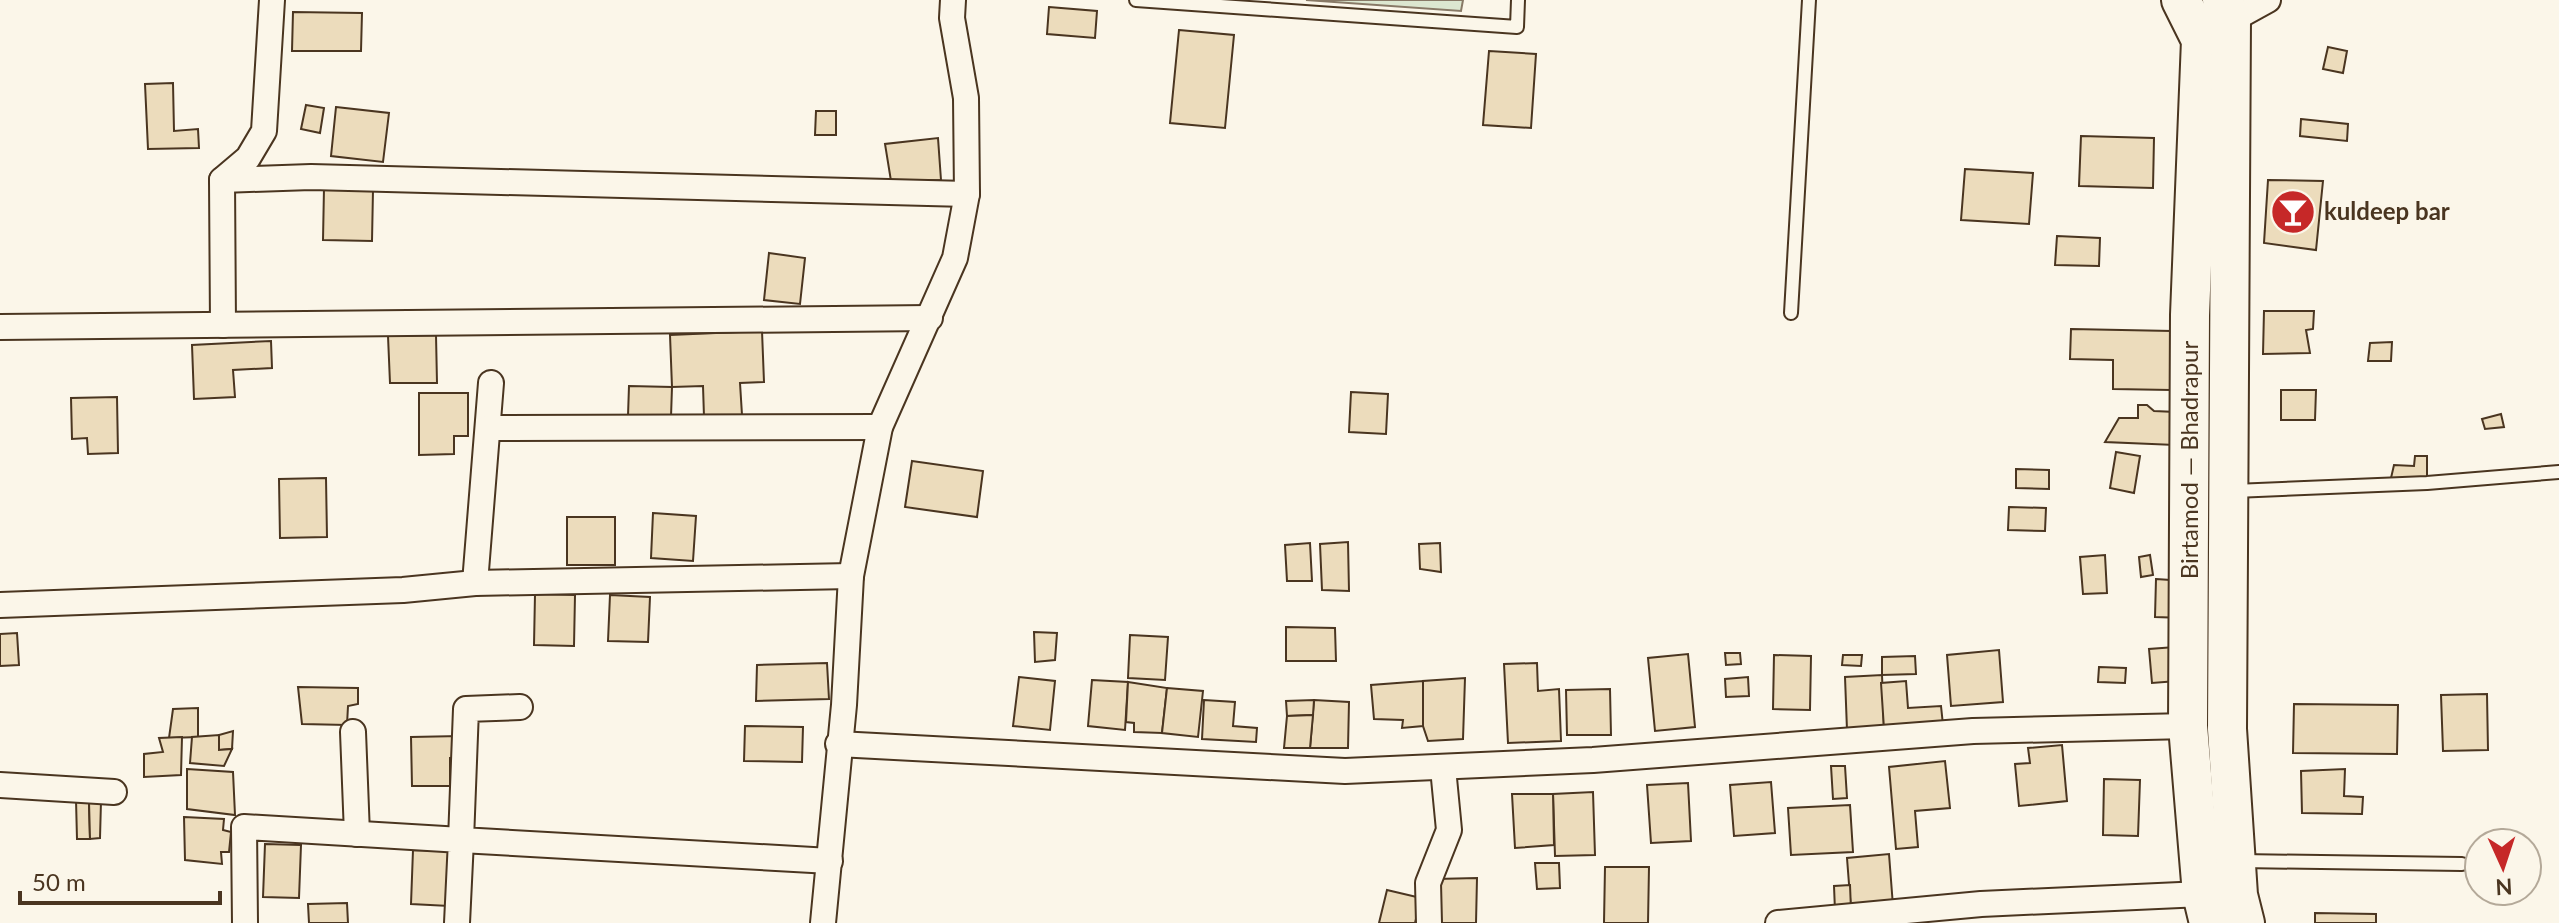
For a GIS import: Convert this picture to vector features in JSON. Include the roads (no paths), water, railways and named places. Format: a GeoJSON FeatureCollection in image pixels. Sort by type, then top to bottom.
{"type":"FeatureCollection","features":[{"type":"Feature","properties":{"kind":"main road","name":"Birtamod — Bhadrapur"},"geometry":{"type":"LineString","coordinates":[[2181,0],[2218,20]]}},
{"type":"Feature","properties":{"kind":"main road","name":"Birtamod — Bhadrapur"},"geometry":{"type":"LineString","coordinates":[[2218,20],[2230,760],[2238,895],[2245,923]]}},
{"type":"Feature","properties":{"kind":"main road","name":"Birtamod — Bhadrapur"},"geometry":{"type":"LineString","coordinates":[[2205,909],[2190,745],[2190,315],[2218,20]]}},
{"type":"Feature","properties":{"kind":"main road"},"geometry":{"type":"LineString","coordinates":[[2190,745],[2230,760]]}},
{"type":"Feature","properties":{"kind":"street"},"geometry":{"type":"LineString","coordinates":[[222,180],[248,158],[264,131],[272,0]]}},
{"type":"Feature","properties":{"kind":"street"},"geometry":{"type":"LineString","coordinates":[[823,923],[844,705],[851,576],[880,427],[955,258],[967,194],[966,98],[952,18],[953,0]]}},
{"type":"Feature","properties":{"kind":"street"},"geometry":{"type":"LineString","coordinates":[[2218,20],[2268,0]]}},
{"type":"Feature","properties":{"kind":"street"},"geometry":{"type":"LineString","coordinates":[[222,180],[311,177],[967,194]]}},
{"type":"Feature","properties":{"kind":"street"},"geometry":{"type":"LineString","coordinates":[[222,180],[223,325]]}},
{"type":"Feature","properties":{"kind":"street"},"geometry":{"type":"LineString","coordinates":[[0,327],[930,318]]}},
{"type":"Feature","properties":{"kind":"street"},"geometry":{"type":"LineString","coordinates":[[475,583],[491,383]]}},
{"type":"Feature","properties":{"kind":"street"},"geometry":{"type":"LineString","coordinates":[[488,428],[880,427]]}},
{"type":"Feature","properties":{"kind":"street"},"geometry":{"type":"LineString","coordinates":[[0,605],[403,590],[475,583],[851,576]]}},
{"type":"Feature","properties":{"kind":"street"},"geometry":{"type":"LineString","coordinates":[[457,923],[466,709],[520,707]]}},
{"type":"Feature","properties":{"kind":"street"},"geometry":{"type":"LineString","coordinates":[[838,744],[1345,771],[1443,768],[1973,731],[2190,745]]}},
{"type":"Feature","properties":{"kind":"street"},"geometry":{"type":"LineString","coordinates":[[353,732],[357,834]]}},
{"type":"Feature","properties":{"kind":"street"},"geometry":{"type":"LineString","coordinates":[[1429,923],[1428,883],[1449,830],[1443,768]]}},
{"type":"Feature","properties":{"kind":"street"},"geometry":{"type":"LineString","coordinates":[[0,785],[114,792]]}},
{"type":"Feature","properties":{"kind":"street"},"geometry":{"type":"LineString","coordinates":[[245,923],[244,827],[830,861]]}},
{"type":"Feature","properties":{"kind":"street"},"geometry":{"type":"LineString","coordinates":[[1778,923],[1981,904],[2205,909]]}},
{"type":"Feature","properties":{"kind":"lane"},"geometry":{"type":"LineString","coordinates":[[1136,0],[1188,1],[1517,27],[1518,0]]}},
{"type":"Feature","properties":{"kind":"lane"},"geometry":{"type":"LineString","coordinates":[[1791,313],[1809,0]]}},
{"type":"Feature","properties":{"kind":"lane"},"geometry":{"type":"LineString","coordinates":[[2227,492],[2427,483],[2559,472]]}},
{"type":"Feature","properties":{"kind":"lane"},"geometry":{"type":"LineString","coordinates":[[2236,861],[2462,864]]}},
{"type":"Feature","properties":{"kind":"place","name":"kuldeep bar"},"geometry":{"type":"Point","coordinates":[2293,212]}}]}
